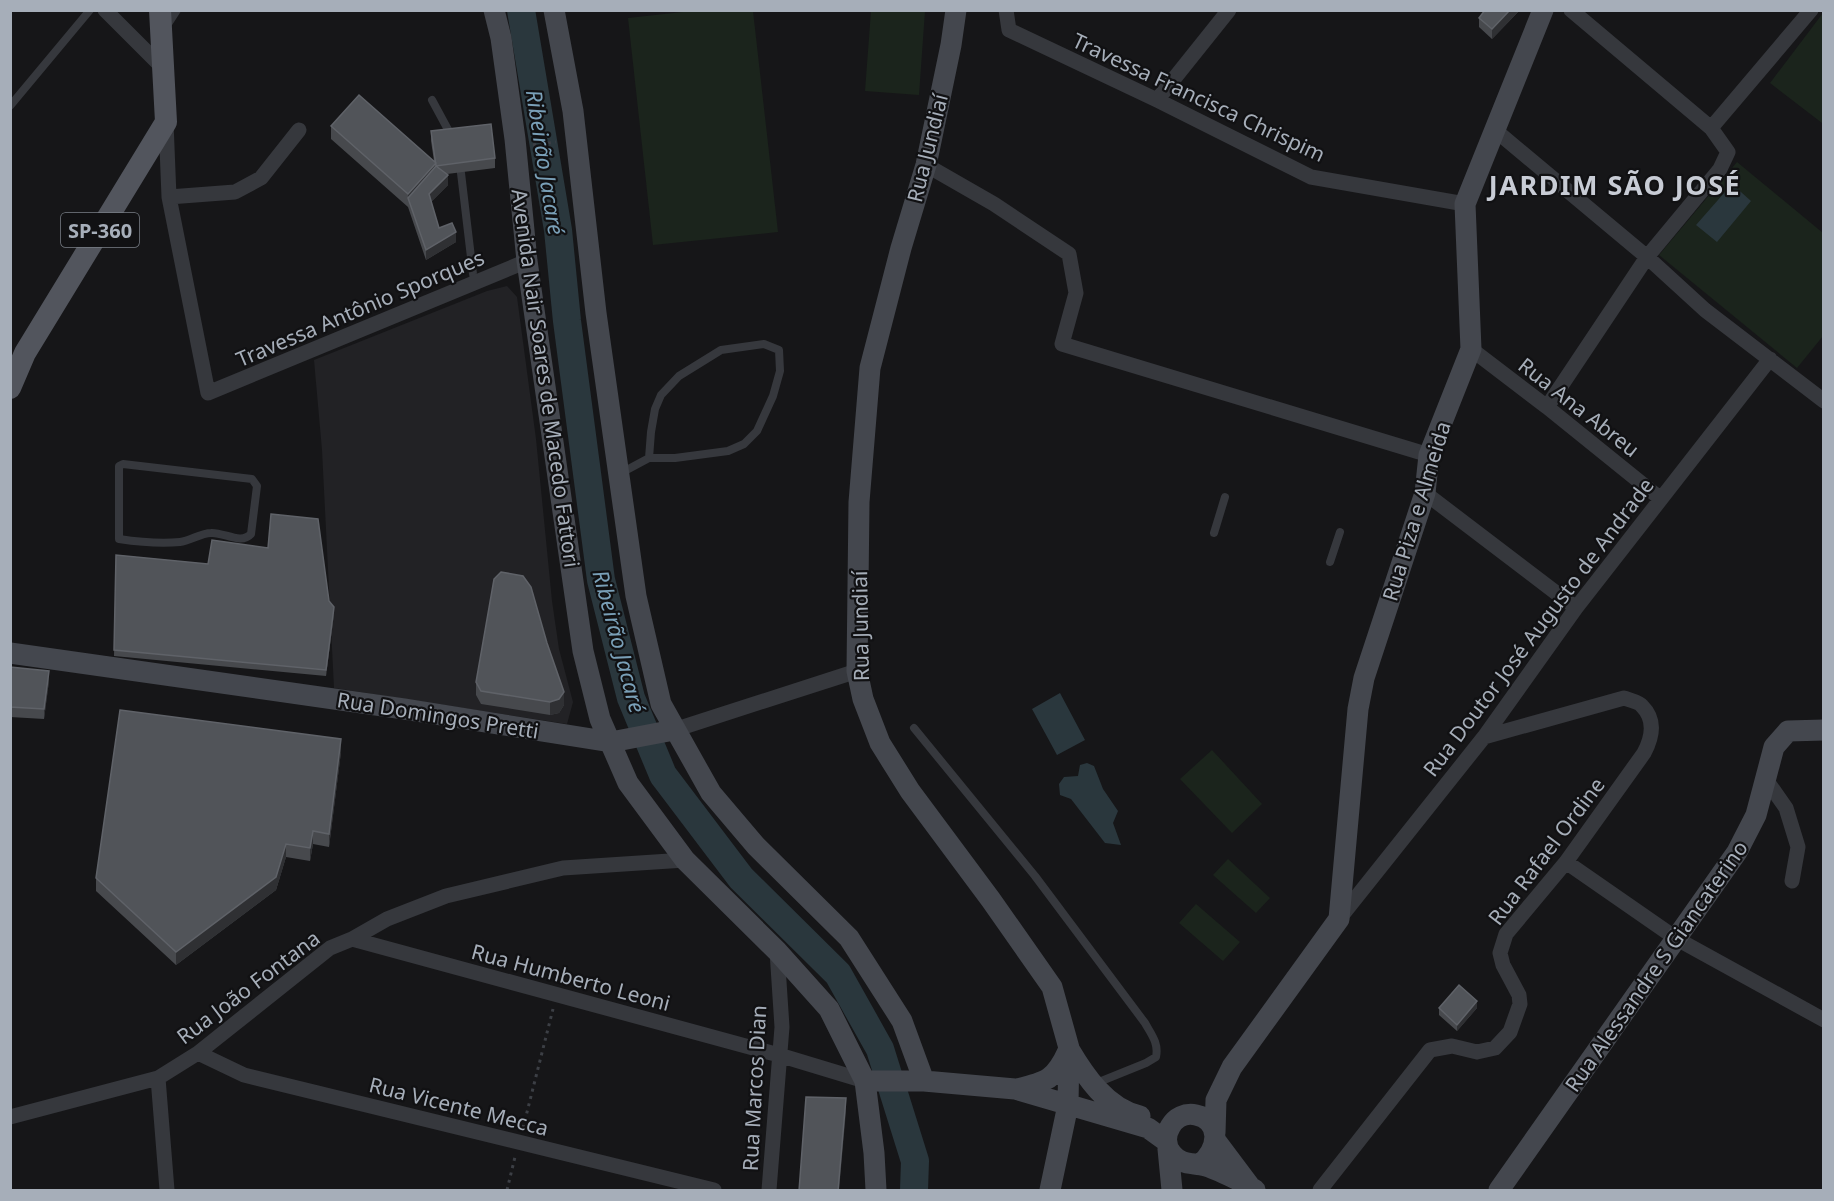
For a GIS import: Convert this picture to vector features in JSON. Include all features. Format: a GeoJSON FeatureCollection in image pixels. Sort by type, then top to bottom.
{"type":"FeatureCollection","features":[{"type":"Feature","properties":{"kind":"main road","name":"Avenida Nair Soares de Macedo Fattori"},"geometry":{"type":"LineString","coordinates":[[494,10],[501,38],[515,139],[527,261],[583,651],[600,719],[614,741],[628,783],[686,860],[777,951],[829,1009],[872,1081],[876,1191]]}},
{"type":"Feature","properties":{"kind":"main road"},"geometry":{"type":"LineString","coordinates":[[554,10],[573,111],[596,313],[636,596],[669,731],[711,794],[756,846],[849,938],[902,1021],[919,1081]]}},
{"type":"Feature","properties":{"kind":"main road","name":"Rua Jundiaí"},"geometry":{"type":"LineString","coordinates":[[956,10],[926,165],[901,248],[870,368],[859,502],[857,671],[862,699],[880,742],[910,791],[1052,987],[1069,1048],[1068,1106],[1050,1191]]}},
{"type":"Feature","properties":{"kind":"main road","name":"Rua Piza e Almeida"},"geometry":{"type":"LineString","coordinates":[[1339,919],[1358,709],[1364,678],[1425,493],[1429,455],[1470,349],[1465,204],[1544,10]]}},
{"type":"Feature","properties":{"kind":"main road"},"geometry":{"type":"LineString","coordinates":[[161,22],[166,122]]}},
{"type":"Feature","properties":{"kind":"main road","name":"SP-360"},"geometry":{"type":"LineString","coordinates":[[10,388],[24,352],[166,122]]}},
{"type":"Feature","properties":{"kind":"main road","name":"Rua Domingos Pretti"},"geometry":{"type":"LineString","coordinates":[[10,653],[614,741],[669,731]]}},
{"type":"Feature","properties":{"kind":"main road","name":"Rua Alessandre S Giancaterino"},"geometry":{"type":"LineString","coordinates":[[1499,1191],[1737,852],[1756,815],[1767,781],[1774,747],[1788,731],[1824,730]]}},
{"type":"Feature","properties":{"kind":"main road"},"geometry":{"type":"LineString","coordinates":[[1179,1191],[1198,1165],[1210,1155],[1216,1137],[1216,1100],[1232,1067],[1339,919]]}},
{"type":"Feature","properties":{"kind":"main road"},"geometry":{"type":"LineString","coordinates":[[1069,1048],[1085,1076],[1118,1107],[1137,1115],[1179,1117],[1191,1114],[1206,1119],[1253,1189]]}},
{"type":"Feature","properties":{"kind":"main road"},"geometry":{"type":"LineString","coordinates":[[1015,1089],[1044,1083],[1052,1077],[1061,1068],[1069,1048]]}},
{"type":"Feature","properties":{"kind":"main road"},"geometry":{"type":"LineString","coordinates":[[1172,1191],[1167,1133],[1179,1117],[1232,1067]]}},
{"type":"Feature","properties":{"kind":"main road"},"geometry":{"type":"LineString","coordinates":[[872,1081],[919,1081],[1015,1089],[1148,1128],[1167,1145],[1180,1161],[1198,1165],[1253,1189]]}},
{"type":"Feature","properties":{"kind":"street"},"geometry":{"type":"LineString","coordinates":[[105,10],[162,67]]}},
{"type":"Feature","properties":{"kind":"street","name":"Travessa Francisca Chrispim"},"geometry":{"type":"LineString","coordinates":[[1006,10],[1009,30],[1157,100],[1311,177],[1465,204]]}},
{"type":"Feature","properties":{"kind":"street"},"geometry":{"type":"LineString","coordinates":[[1157,100],[1229,10]]}},
{"type":"Feature","properties":{"kind":"street"},"geometry":{"type":"LineString","coordinates":[[1547,406],[1647,257],[1720,169],[1728,152],[1712,128],[1571,10]]}},
{"type":"Feature","properties":{"kind":"street"},"geometry":{"type":"LineString","coordinates":[[1712,128],[1811,10]]}},
{"type":"Feature","properties":{"kind":"street"},"geometry":{"type":"LineString","coordinates":[[166,122],[169,197],[235,192],[261,178],[299,130]]}},
{"type":"Feature","properties":{"kind":"street"},"geometry":{"type":"LineString","coordinates":[[1495,130],[1647,257],[1705,310],[1824,401]]}},
{"type":"Feature","properties":{"kind":"street"},"geometry":{"type":"LineString","coordinates":[[926,165],[994,204],[1069,254],[1076,293],[1062,344],[1429,455]]}},
{"type":"Feature","properties":{"kind":"street","name":"Travessa Antônio Sporques"},"geometry":{"type":"LineString","coordinates":[[169,197],[208,393],[527,261]]}},
{"type":"Feature","properties":{"kind":"street","name":"Rua Ana Abreu"},"geometry":{"type":"LineString","coordinates":[[1470,349],[1547,406],[1661,499]]}},
{"type":"Feature","properties":{"kind":"street","name":"Rua Doutor José Augusto de Andrade"},"geometry":{"type":"LineString","coordinates":[[1339,919],[1484,737],[1576,608],[1770,359]]}},
{"type":"Feature","properties":{"kind":"street"},"geometry":{"type":"LineString","coordinates":[[1425,493],[1576,608]]}},
{"type":"Feature","properties":{"kind":"street","name":"Rua Domingos Pretti"},"geometry":{"type":"LineString","coordinates":[[669,731],[857,671]]}},
{"type":"Feature","properties":{"kind":"street","name":"Rua Rafael Ordine"},"geometry":{"type":"LineString","coordinates":[[1320,1191],[1430,1050],[1452,1046],[1477,1052],[1495,1048],[1510,1032],[1520,1004],[1519,995],[1503,965],[1500,952],[1506,934],[1566,862],[1644,753],[1652,737],[1651,720],[1642,705],[1624,698],[1484,737]]}},
{"type":"Feature","properties":{"kind":"street"},"geometry":{"type":"LineString","coordinates":[[1767,781],[1786,808],[1798,847],[1792,881]]}},
{"type":"Feature","properties":{"kind":"street","name":"Rua João Fontana"},"geometry":{"type":"LineString","coordinates":[[10,1117],[158,1078],[198,1053],[330,948],[352,939],[387,919],[446,896],[563,868],[686,860]]}},
{"type":"Feature","properties":{"kind":"street"},"geometry":{"type":"LineString","coordinates":[[1566,862],[1677,939],[1824,1020]]}},
{"type":"Feature","properties":{"kind":"street","name":"Rua Humberto Leoni"},"geometry":{"type":"LineString","coordinates":[[352,939],[872,1081]]}},
{"type":"Feature","properties":{"kind":"street","name":"Rua Marcos Dian"},"geometry":{"type":"LineString","coordinates":[[769,1191],[782,1027],[777,951]]}},
{"type":"Feature","properties":{"kind":"street","name":"Rua Vicente Mecca"},"geometry":{"type":"LineString","coordinates":[[198,1053],[244,1076],[714,1191]]}},
{"type":"Feature","properties":{"kind":"street"},"geometry":{"type":"LineString","coordinates":[[158,1078],[167,1191]]}},
{"type":"Feature","properties":{"kind":"lane"},"geometry":{"type":"LineString","coordinates":[[10,105],[90,10]]}},
{"type":"Feature","properties":{"kind":"lane"},"geometry":{"type":"LineString","coordinates":[[161,22],[177,10]]}},
{"type":"Feature","properties":{"kind":"lane"},"geometry":{"type":"LineString","coordinates":[[432,100],[452,139]]}},
{"type":"Feature","properties":{"kind":"lane"},"geometry":{"type":"LineString","coordinates":[[461,173],[472,274],[475,283]]}},
{"type":"Feature","properties":{"kind":"lane"},"geometry":{"type":"LineString","coordinates":[[619,474],[649,458],[675,458],[728,451],[744,444],[757,431],[773,396],[780,371],[779,350],[764,344],[721,350],[679,376],[661,395],[655,409],[649,458]]}},
{"type":"Feature","properties":{"kind":"lane"},"geometry":{"type":"LineString","coordinates":[[129,464],[217,475],[252,479],[256,483],[251,534],[248,537],[241,539],[212,532],[182,542],[142,542],[119,539],[119,466],[129,464]]}},
{"type":"Feature","properties":{"kind":"lane"},"geometry":{"type":"LineString","coordinates":[[1214,533],[1225,497]]}},
{"type":"Feature","properties":{"kind":"lane"},"geometry":{"type":"LineString","coordinates":[[1330,561],[1340,532]]}},
{"type":"Feature","properties":{"kind":"lane"},"geometry":{"type":"LineString","coordinates":[[914,728],[1035,876],[1154,1038],[1158,1048],[1156,1056],[1146,1063],[1093,1084]]}},
{"type":"Feature","properties":{"kind":"path"},"geometry":{"type":"LineString","coordinates":[[533,145],[556,142]]}},
{"type":"Feature","properties":{"kind":"path"},"geometry":{"type":"LineString","coordinates":[[507,1191],[557,994]]}},
{"type":"Feature","properties":{"kind":"shaded area"},"geometry":{"type":"Polygon","coordinates":[[[701,10],[753,11],[778,232],[653,245],[628,18],[701,10]]]}},
{"type":"Feature","properties":{"kind":"shaded area"},"geometry":{"type":"Polygon","coordinates":[[[871,11],[925,11],[919,95],[865,91],[871,11]]]}},
{"type":"Feature","properties":{"kind":"shaded area"},"geometry":{"type":"Polygon","coordinates":[[[1823,13],[1824,121],[1822,123],[1770,83],[1823,13]]]}},
{"type":"Feature","properties":{"kind":"shaded area"},"geometry":{"type":"Polygon","coordinates":[[[1737,162],[1823,233],[1823,336],[1797,368],[1659,255],[1737,162]]]}},
{"type":"Feature","properties":{"kind":"shaded area"},"geometry":{"type":"Polygon","coordinates":[[[1732,184],[1751,201],[1717,242],[1696,225],[1732,184]]]}},
{"type":"Feature","properties":{"kind":"shaded area"},"geometry":{"type":"Polygon","coordinates":[[[507,286],[517,297],[536,439],[552,601],[559,649],[573,702],[567,724],[334,688],[322,450],[314,360],[487,291],[507,286]]]}},
{"type":"Feature","properties":{"kind":"shaded area"},"geometry":{"type":"Polygon","coordinates":[[[1060,693],[1085,740],[1057,755],[1032,709],[1060,693]]]}},
{"type":"Feature","properties":{"kind":"shaded area"},"geometry":{"type":"Polygon","coordinates":[[[1212,750],[1262,804],[1232,833],[1180,779],[1212,750]]]}},
{"type":"Feature","properties":{"kind":"shaded area"},"geometry":{"type":"Polygon","coordinates":[[[1087,763],[1094,766],[1103,789],[1118,811],[1113,823],[1121,845],[1105,843],[1071,799],[1060,795],[1059,784],[1064,777],[1078,776],[1080,765],[1087,763]]]}},
{"type":"Feature","properties":{"kind":"shaded area"},"geometry":{"type":"Polygon","coordinates":[[[1228,859],[1270,898],[1256,913],[1213,875],[1228,859]]]}},
{"type":"Feature","properties":{"kind":"shaded area"},"geometry":{"type":"Polygon","coordinates":[[[1196,904],[1240,942],[1223,961],[1179,923],[1196,904]]]}},
{"type":"Feature","properties":{"kind":"building"},"geometry":{"type":"Polygon","coordinates":[[[1485,10],[1510,10],[1492,29],[1479,18],[1485,10]]]}},
{"type":"Feature","properties":{"kind":"building"},"geometry":{"type":"Polygon","coordinates":[[[359,95],[436,163],[408,194],[331,126],[359,95]]]}},
{"type":"Feature","properties":{"kind":"building"},"geometry":{"type":"Polygon","coordinates":[[[491,124],[495,158],[436,166],[431,131],[491,124]]]}},
{"type":"Feature","properties":{"kind":"building"},"geometry":{"type":"Polygon","coordinates":[[[436,166],[448,175],[429,194],[439,228],[452,223],[456,232],[426,250],[408,198],[436,166]]]}},
{"type":"Feature","properties":{"kind":"building"},"geometry":{"type":"Polygon","coordinates":[[[271,514],[318,519],[329,601],[334,607],[326,670],[114,650],[116,555],[208,564],[212,540],[268,548],[271,514]]]}},
{"type":"Feature","properties":{"kind":"building"},"geometry":{"type":"Polygon","coordinates":[[[501,572],[523,576],[531,587],[564,692],[559,699],[550,702],[481,691],[476,682],[494,579],[501,572]]]}},
{"type":"Feature","properties":{"kind":"building"},"geometry":{"type":"Polygon","coordinates":[[[10,667],[49,671],[44,709],[10,707],[10,667]]]}},
{"type":"Feature","properties":{"kind":"building"},"geometry":{"type":"Polygon","coordinates":[[[120,710],[341,739],[329,834],[313,831],[310,848],[286,844],[276,877],[176,952],[96,878],[120,710]]]}},
{"type":"Feature","properties":{"kind":"building"},"geometry":{"type":"Polygon","coordinates":[[[1459,985],[1477,1001],[1457,1025],[1439,1008],[1459,985]]]}},
{"type":"Feature","properties":{"kind":"building"},"geometry":{"type":"Polygon","coordinates":[[[806,1097],[846,1098],[838,1191],[799,1191],[806,1097]]]}},
{"type":"Feature","properties":{"kind":"waterway","name":"Ribeirão Jacaré"},"geometry":{"type":"LineString","coordinates":[[521,10],[558,230],[567,321],[601,580],[631,698],[663,775],[741,878],[838,974],[880,1049],[915,1161],[914,1190]]}},
{"type":"Feature","properties":{"kind":"district","name":"JARDIM SÃO JOSÉ"},"geometry":{"type":"Point","coordinates":[1615,184]}}]}
